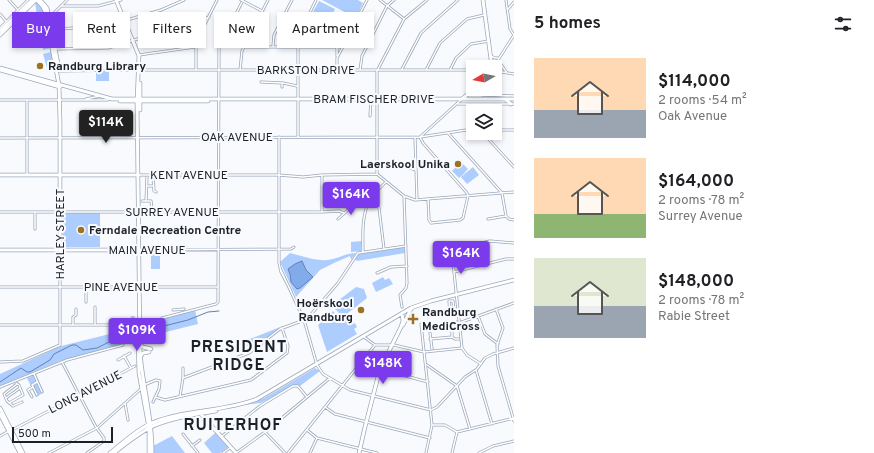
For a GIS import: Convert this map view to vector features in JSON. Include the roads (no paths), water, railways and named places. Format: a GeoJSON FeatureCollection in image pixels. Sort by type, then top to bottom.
{"type":"FeatureCollection","features":[{"type":"Feature","properties":{"kind":"main road"},"geometry":{"type":"LineString","coordinates":[[20,12],[32,0]]}},
{"type":"Feature","properties":{"kind":"main road"},"geometry":{"type":"LineString","coordinates":[[21,12],[36,0],[46,12]]}},
{"type":"Feature","properties":{"kind":"main road"},"geometry":{"type":"LineString","coordinates":[[40,0],[46,7],[47,12]]}},
{"type":"Feature","properties":{"kind":"main road"},"geometry":{"type":"LineString","coordinates":[[483,0],[491,60]]}},
{"type":"Feature","properties":{"kind":"main road"},"geometry":{"type":"LineString","coordinates":[[116,1],[120,12]]}},
{"type":"Feature","properties":{"kind":"main road"},"geometry":{"type":"LineString","coordinates":[[0,35],[12,20]]}},
{"type":"Feature","properties":{"kind":"main road"},"geometry":{"type":"LineString","coordinates":[[2,32],[8,32]]}},
{"type":"Feature","properties":{"kind":"main road"},"geometry":{"type":"LineString","coordinates":[[130,34],[138,55],[138,360],[152,433]]}},
{"type":"Feature","properties":{"kind":"main road"},"geometry":{"type":"LineString","coordinates":[[54,50],[60,86]]}},
{"type":"Feature","properties":{"kind":"main road","name":"BRAM FISCHER DRIVE"},"geometry":{"type":"LineString","coordinates":[[0,69],[60,86]]}},
{"type":"Feature","properties":{"kind":"main road","name":"BRAM FISCHER DRIVE"},"geometry":{"type":"LineString","coordinates":[[0,69],[108,100],[514,99]]}},
{"type":"Feature","properties":{"kind":"main road"},"geometry":{"type":"LineString","coordinates":[[58,71],[60,86]]}},
{"type":"Feature","properties":{"kind":"main road"},"geometry":{"type":"LineString","coordinates":[[50,82],[56,82],[58,79]]}},
{"type":"Feature","properties":{"kind":"main road","name":"HARLEY STREET"},"geometry":{"type":"LineString","coordinates":[[60,86],[58,100],[60,123]]}},
{"type":"Feature","properties":{"kind":"main road"},"geometry":{"type":"LineString","coordinates":[[462,99],[466,96]]}},
{"type":"Feature","properties":{"kind":"main road"},"geometry":{"type":"LineString","coordinates":[[472,96],[475,99]]}},
{"type":"Feature","properties":{"kind":"main road","name":"BRAM FISCHER DRIVE"},"geometry":{"type":"LineString","coordinates":[[99,97],[138,100]]}},
{"type":"Feature","properties":{"kind":"main road"},"geometry":{"type":"LineString","coordinates":[[505,99],[512,104]]}},
{"type":"Feature","properties":{"kind":"main road","name":"HARLEY STREET"},"geometry":{"type":"LineString","coordinates":[[58,100],[60,123],[60,250]]}},
{"type":"Feature","properties":{"kind":"main road","name":"KENT AVENUE"},"geometry":{"type":"LineString","coordinates":[[0,175],[139,175]]}},
{"type":"Feature","properties":{"kind":"main road","name":"MAIN AVENUE"},"geometry":{"type":"LineString","coordinates":[[0,250],[139,250]]}},
{"type":"Feature","properties":{"kind":"main road"},"geometry":{"type":"LineString","coordinates":[[110,453],[141,431],[159,422],[256,400],[402,313],[420,304],[514,281]]}},
{"type":"Feature","properties":{"kind":"main road"},"geometry":{"type":"LineString","coordinates":[[139,286],[143,387]]}},
{"type":"Feature","properties":{"kind":"main road"},"geometry":{"type":"LineString","coordinates":[[316,364],[366,336],[402,313],[456,295]]}},
{"type":"Feature","properties":{"kind":"main road"},"geometry":{"type":"LineString","coordinates":[[360,453],[366,422],[380,369],[411,309]]}},
{"type":"Feature","properties":{"kind":"main road"},"geometry":{"type":"LineString","coordinates":[[401,327],[403,321],[402,313]]}},
{"type":"Feature","properties":{"kind":"main road"},"geometry":{"type":"LineString","coordinates":[[140,339],[142,346],[150,350],[143,353],[141,356]]}},
{"type":"Feature","properties":{"kind":"main road"},"geometry":{"type":"LineString","coordinates":[[0,408],[10,431]]}},
{"type":"Feature","properties":{"kind":"main road"},"geometry":{"type":"LineString","coordinates":[[200,412],[236,453]]}},
{"type":"Feature","properties":{"kind":"main road"},"geometry":{"type":"LineString","coordinates":[[0,414],[22,453]]}},
{"type":"Feature","properties":{"kind":"main road"},"geometry":{"type":"LineString","coordinates":[[148,415],[159,422]]}},
{"type":"Feature","properties":{"kind":"main road"},"geometry":{"type":"LineString","coordinates":[[114,453],[141,431],[146,424],[148,415]]}},
{"type":"Feature","properties":{"kind":"main road"},"geometry":{"type":"LineString","coordinates":[[151,453],[152,433],[154,427],[159,422]]}},
{"type":"Feature","properties":{"kind":"main road"},"geometry":{"type":"LineString","coordinates":[[150,426],[151,453]]}},
{"type":"Feature","properties":{"kind":"main road"},"geometry":{"type":"LineString","coordinates":[[141,431],[147,434],[150,442]]}},
{"type":"Feature","properties":{"kind":"street"},"geometry":{"type":"LineString","coordinates":[[9,0],[18,10],[28,0]]}},
{"type":"Feature","properties":{"kind":"street"},"geometry":{"type":"LineString","coordinates":[[55,12],[67,0]]}},
{"type":"Feature","properties":{"kind":"street"},"geometry":{"type":"LineString","coordinates":[[62,6],[98,6],[121,0]]}},
{"type":"Feature","properties":{"kind":"street"},"geometry":{"type":"LineString","coordinates":[[130,19],[161,10],[184,0]]}},
{"type":"Feature","properties":{"kind":"street"},"geometry":{"type":"LineString","coordinates":[[206,23],[217,0]]}},
{"type":"Feature","properties":{"kind":"street"},"geometry":{"type":"LineString","coordinates":[[162,318],[218,302],[219,47],[242,0],[262,11],[268,0]]}},
{"type":"Feature","properties":{"kind":"street"},"geometry":{"type":"LineString","coordinates":[[273,46],[274,35],[292,0]]}},
{"type":"Feature","properties":{"kind":"street"},"geometry":{"type":"LineString","coordinates":[[310,12],[316,0]]}},
{"type":"Feature","properties":{"kind":"street"},"geometry":{"type":"LineString","coordinates":[[361,12],[367,0]]}},
{"type":"Feature","properties":{"kind":"street"},"geometry":{"type":"LineString","coordinates":[[380,0],[404,20]]}},
{"type":"Feature","properties":{"kind":"street"},"geometry":{"type":"LineString","coordinates":[[360,70],[361,58],[387,6],[394,0]]}},
{"type":"Feature","properties":{"kind":"street"},"geometry":{"type":"LineString","coordinates":[[427,0],[404,20],[377,70],[377,174],[404,196],[417,200],[514,192]]}},
{"type":"Feature","properties":{"kind":"street"},"geometry":{"type":"LineString","coordinates":[[401,70],[421,33],[458,0]]}},
{"type":"Feature","properties":{"kind":"street"},"geometry":{"type":"LineString","coordinates":[[506,0],[510,29],[514,35],[498,62],[507,73]]}},
{"type":"Feature","properties":{"kind":"street"},"geometry":{"type":"LineString","coordinates":[[508,9],[514,2]]}},
{"type":"Feature","properties":{"kind":"street"},"geometry":{"type":"LineString","coordinates":[[0,14],[6,21]]}},
{"type":"Feature","properties":{"kind":"street"},"geometry":{"type":"LineString","coordinates":[[426,70],[440,43],[467,19],[485,15]]}},
{"type":"Feature","properties":{"kind":"street"},"geometry":{"type":"LineString","coordinates":[[54,50],[107,49],[209,17]]}},
{"type":"Feature","properties":{"kind":"street"},"geometry":{"type":"LineString","coordinates":[[0,28],[6,21],[12,19]]}},
{"type":"Feature","properties":{"kind":"street"},"geometry":{"type":"LineString","coordinates":[[450,70],[456,58],[471,44],[489,41]]}},
{"type":"Feature","properties":{"kind":"street"},"geometry":{"type":"LineString","coordinates":[[269,46],[277,46]]}},
{"type":"Feature","properties":{"kind":"street"},"geometry":{"type":"LineString","coordinates":[[138,55],[189,48]]}},
{"type":"Feature","properties":{"kind":"street"},"geometry":{"type":"LineString","coordinates":[[196,48],[196,70]]}},
{"type":"Feature","properties":{"kind":"street"},"geometry":{"type":"LineString","coordinates":[[240,70],[241,54],[244,48]]}},
{"type":"Feature","properties":{"kind":"street"},"geometry":{"type":"LineString","coordinates":[[297,48],[298,137]]}},
{"type":"Feature","properties":{"kind":"street"},"geometry":{"type":"LineString","coordinates":[[337,48],[337,70]]}},
{"type":"Feature","properties":{"kind":"street"},"geometry":{"type":"LineString","coordinates":[[337,58],[342,48]]}},
{"type":"Feature","properties":{"kind":"street"},"geometry":{"type":"LineString","coordinates":[[491,56],[494,58],[499,58]]}},
{"type":"Feature","properties":{"kind":"street","name":"BARKSTON DRIVE"},"geometry":{"type":"LineString","coordinates":[[58,71],[466,70]]}},
{"type":"Feature","properties":{"kind":"street"},"geometry":{"type":"LineString","coordinates":[[502,72],[514,74]]}},
{"type":"Feature","properties":{"kind":"street"},"geometry":{"type":"LineString","coordinates":[[261,82],[282,82],[298,85]]}},
{"type":"Feature","properties":{"kind":"street"},"geometry":{"type":"LineString","coordinates":[[282,82],[282,87]]}},
{"type":"Feature","properties":{"kind":"street"},"geometry":{"type":"LineString","coordinates":[[502,96],[514,96]]}},
{"type":"Feature","properties":{"kind":"street"},"geometry":{"type":"LineString","coordinates":[[80,100],[99,97]]}},
{"type":"Feature","properties":{"kind":"street"},"geometry":{"type":"LineString","coordinates":[[370,116],[371,99]]}},
{"type":"Feature","properties":{"kind":"street"},"geometry":{"type":"LineString","coordinates":[[428,199],[429,220],[431,222],[462,220],[464,218],[468,196],[466,192],[423,143],[420,137],[462,99]]}},
{"type":"Feature","properties":{"kind":"street"},"geometry":{"type":"LineString","coordinates":[[0,100],[108,100]]}},
{"type":"Feature","properties":{"kind":"street"},"geometry":{"type":"LineString","coordinates":[[27,100],[27,175]]}},
{"type":"Feature","properties":{"kind":"street"},"geometry":{"type":"LineString","coordinates":[[458,104],[512,104]]}},
{"type":"Feature","properties":{"kind":"street","name":"OAK AVENUE"},"geometry":{"type":"LineString","coordinates":[[0,138],[420,137],[466,130]]}},
{"type":"Feature","properties":{"kind":"street"},"geometry":{"type":"LineString","coordinates":[[502,130],[514,130]]}},
{"type":"Feature","properties":{"kind":"street"},"geometry":{"type":"LineString","coordinates":[[448,133],[502,193],[506,216],[509,219],[514,220]]}},
{"type":"Feature","properties":{"kind":"street"},"geometry":{"type":"LineString","coordinates":[[279,137],[279,263],[304,320],[316,364],[323,374],[350,390],[431,410],[437,408],[465,377],[476,370],[485,358],[514,348]]}},
{"type":"Feature","properties":{"kind":"street"},"geometry":{"type":"LineString","coordinates":[[415,137],[417,200]]}},
{"type":"Feature","properties":{"kind":"street"},"geometry":{"type":"LineString","coordinates":[[489,140],[514,168]]}},
{"type":"Feature","properties":{"kind":"street"},"geometry":{"type":"LineString","coordinates":[[404,164],[407,167],[416,170]]}},
{"type":"Feature","properties":{"kind":"street","name":"KENT AVENUE"},"geometry":{"type":"LineString","coordinates":[[139,175],[279,175],[296,178],[322,175],[377,174]]}},
{"type":"Feature","properties":{"kind":"street"},"geometry":{"type":"LineString","coordinates":[[154,175],[154,191],[156,192]]}},
{"type":"Feature","properties":{"kind":"street"},"geometry":{"type":"LineString","coordinates":[[322,175],[322,212]]}},
{"type":"Feature","properties":{"kind":"street"},"geometry":{"type":"LineString","coordinates":[[146,201],[147,177]]}},
{"type":"Feature","properties":{"kind":"street"},"geometry":{"type":"LineString","coordinates":[[363,252],[363,226],[367,206],[370,199],[386,182]]}},
{"type":"Feature","properties":{"kind":"street"},"geometry":{"type":"LineString","coordinates":[[146,186],[154,186]]}},
{"type":"Feature","properties":{"kind":"street"},"geometry":{"type":"LineString","coordinates":[[402,307],[400,295],[407,285],[404,196]]}},
{"type":"Feature","properties":{"kind":"street"},"geometry":{"type":"LineString","coordinates":[[370,199],[380,210],[384,249]]}},
{"type":"Feature","properties":{"kind":"street"},"geometry":{"type":"LineString","coordinates":[[142,201],[151,201],[152,209],[157,210],[158,208]]}},
{"type":"Feature","properties":{"kind":"street"},"geometry":{"type":"LineString","coordinates":[[338,219],[347,211],[350,204]]}},
{"type":"Feature","properties":{"kind":"street","name":"SURREY AVENUE"},"geometry":{"type":"LineString","coordinates":[[0,212],[339,211],[344,214]]}},
{"type":"Feature","properties":{"kind":"street"},"geometry":{"type":"LineString","coordinates":[[35,212],[35,230]]}},
{"type":"Feature","properties":{"kind":"street"},"geometry":{"type":"LineString","coordinates":[[488,220],[506,216]]}},
{"type":"Feature","properties":{"kind":"street"},"geometry":{"type":"LineString","coordinates":[[481,364],[467,355],[462,348],[458,322],[452,252],[489,242],[514,243]]}},
{"type":"Feature","properties":{"kind":"street"},"geometry":{"type":"LineString","coordinates":[[183,378],[250,352],[282,328],[307,318],[338,283],[357,254],[406,246]]}},
{"type":"Feature","properties":{"kind":"street","name":"MAIN AVENUE"},"geometry":{"type":"LineString","coordinates":[[139,250],[291,249],[294,247]]}},
{"type":"Feature","properties":{"kind":"street","name":"HARLEY STREET"},"geometry":{"type":"LineString","coordinates":[[0,362],[21,361],[60,345],[60,250]]}},
{"type":"Feature","properties":{"kind":"street"},"geometry":{"type":"LineString","coordinates":[[454,272],[514,259]]}},
{"type":"Feature","properties":{"kind":"street"},"geometry":{"type":"LineString","coordinates":[[376,273],[391,267],[406,266]]}},
{"type":"Feature","properties":{"kind":"street","name":"PINE AVENUE"},"geometry":{"type":"LineString","coordinates":[[0,288],[218,286]]}},
{"type":"Feature","properties":{"kind":"street"},"geometry":{"type":"LineString","coordinates":[[86,288],[86,302]]}},
{"type":"Feature","properties":{"kind":"street"},"geometry":{"type":"LineString","coordinates":[[449,301],[453,301],[454,311],[454,315],[450,315],[449,301]]}},
{"type":"Feature","properties":{"kind":"street"},"geometry":{"type":"LineString","coordinates":[[452,337],[452,324],[514,303]]}},
{"type":"Feature","properties":{"kind":"street"},"geometry":{"type":"LineString","coordinates":[[95,307],[95,324]]}},
{"type":"Feature","properties":{"kind":"street"},"geometry":{"type":"LineString","coordinates":[[73,325],[73,317],[76,315],[76,309]]}},
{"type":"Feature","properties":{"kind":"street"},"geometry":{"type":"LineString","coordinates":[[432,425],[444,425],[457,432],[514,419],[499,368],[497,353],[503,328],[496,309]]}},
{"type":"Feature","properties":{"kind":"street"},"geometry":{"type":"LineString","coordinates":[[173,310],[184,311]]}},
{"type":"Feature","properties":{"kind":"street"},"geometry":{"type":"LineString","coordinates":[[478,316],[485,334],[498,344]]}},
{"type":"Feature","properties":{"kind":"street"},"geometry":{"type":"LineString","coordinates":[[421,324],[432,425],[426,453]]}},
{"type":"Feature","properties":{"kind":"street"},"geometry":{"type":"LineString","coordinates":[[0,325],[134,325]]}},
{"type":"Feature","properties":{"kind":"street"},"geometry":{"type":"LineString","coordinates":[[155,397],[163,400],[250,380],[257,377],[287,353],[288,346],[282,328]]}},
{"type":"Feature","properties":{"kind":"street"},"geometry":{"type":"LineString","coordinates":[[430,332],[432,349]]}},
{"type":"Feature","properties":{"kind":"street"},"geometry":{"type":"LineString","coordinates":[[366,336],[375,344],[392,345],[424,352],[462,348]]}},
{"type":"Feature","properties":{"kind":"street"},"geometry":{"type":"LineString","coordinates":[[423,337],[452,337],[459,339]]}},
{"type":"Feature","properties":{"kind":"street"},"geometry":{"type":"LineString","coordinates":[[288,453],[375,344]]}},
{"type":"Feature","properties":{"kind":"street"},"geometry":{"type":"LineString","coordinates":[[0,388],[62,362],[123,345]]}},
{"type":"Feature","properties":{"kind":"street"},"geometry":{"type":"LineString","coordinates":[[118,360],[130,353]]}},
{"type":"Feature","properties":{"kind":"street"},"geometry":{"type":"LineString","coordinates":[[124,356],[131,368]]}},
{"type":"Feature","properties":{"kind":"street"},"geometry":{"type":"LineString","coordinates":[[62,362],[97,428],[104,437],[104,440],[88,453]]}},
{"type":"Feature","properties":{"kind":"street"},"geometry":{"type":"LineString","coordinates":[[426,365],[457,385],[470,429]]}},
{"type":"Feature","properties":{"kind":"street","name":"LONG AVENUE"},"geometry":{"type":"LineString","coordinates":[[0,436],[135,366]]}},
{"type":"Feature","properties":{"kind":"street"},"geometry":{"type":"LineString","coordinates":[[180,396],[183,368]]}},
{"type":"Feature","properties":{"kind":"street"},"geometry":{"type":"LineString","coordinates":[[380,369],[428,382]]}},
{"type":"Feature","properties":{"kind":"street"},"geometry":{"type":"LineString","coordinates":[[476,370],[492,424]]}},
{"type":"Feature","properties":{"kind":"street"},"geometry":{"type":"LineString","coordinates":[[34,374],[42,392]]}},
{"type":"Feature","properties":{"kind":"street"},"geometry":{"type":"LineString","coordinates":[[236,453],[265,432],[330,378]]}},
{"type":"Feature","properties":{"kind":"street"},"geometry":{"type":"LineString","coordinates":[[49,453],[97,428],[143,387],[155,380],[159,380],[160,387],[153,402]]}},
{"type":"Feature","properties":{"kind":"street"},"geometry":{"type":"LineString","coordinates":[[9,403],[23,394],[16,381]]}},
{"type":"Feature","properties":{"kind":"street"},"geometry":{"type":"LineString","coordinates":[[32,397],[28,390],[33,387],[32,384],[37,382]]}},
{"type":"Feature","properties":{"kind":"street"},"geometry":{"type":"LineString","coordinates":[[17,384],[4,393],[9,403],[14,406],[22,402]]}},
{"type":"Feature","properties":{"kind":"street"},"geometry":{"type":"LineString","coordinates":[[222,437],[260,406],[296,385],[307,397]]}},
{"type":"Feature","properties":{"kind":"street"},"geometry":{"type":"LineString","coordinates":[[33,387],[37,395]]}},
{"type":"Feature","properties":{"kind":"street"},"geometry":{"type":"LineString","coordinates":[[6,398],[20,388]]}},
{"type":"Feature","properties":{"kind":"street"},"geometry":{"type":"LineString","coordinates":[[125,403],[128,420]]}},
{"type":"Feature","properties":{"kind":"street"},"geometry":{"type":"LineString","coordinates":[[325,407],[335,414],[430,438]]}},
{"type":"Feature","properties":{"kind":"street"},"geometry":{"type":"LineString","coordinates":[[307,430],[317,438],[377,453]]}},
{"type":"Feature","properties":{"kind":"street"},"geometry":{"type":"LineString","coordinates":[[265,432],[285,453]]}},
{"type":"Feature","properties":{"kind":"street"},"geometry":{"type":"LineString","coordinates":[[452,453],[457,432]]}},
{"type":"Feature","properties":{"kind":"street"},"geometry":{"type":"LineString","coordinates":[[182,434],[198,453]]}},
{"type":"Feature","properties":{"kind":"street"},"geometry":{"type":"LineString","coordinates":[[310,453],[317,438]]}},
{"type":"Feature","properties":{"kind":"street"},"geometry":{"type":"LineString","coordinates":[[192,446],[200,440]]}},
{"type":"Feature","properties":{"kind":"street"},"geometry":{"type":"LineString","coordinates":[[478,453],[493,446],[514,441]]}},
{"type":"Feature","properties":{"kind":"street"},"geometry":{"type":"LineString","coordinates":[[223,453],[231,447]]}},
{"type":"Feature","properties":{"kind":"waterway"},"geometry":{"type":"LineString","coordinates":[[142,334],[147,334],[160,327],[188,320],[208,312],[219,311]]}},
{"type":"Feature","properties":{"kind":"waterway"},"geometry":{"type":"LineString","coordinates":[[0,382],[21,368],[27,372],[30,372],[50,360],[54,354],[72,345],[76,345],[83,350],[97,348],[113,340],[115,334],[124,334],[131,339],[136,336]]}},
{"type":"Feature","properties":{"kind":"place","name":"Randburg Library"},"geometry":{"type":"Point","coordinates":[40,66]}},
{"type":"Feature","properties":{"kind":"place","name":"Laerskool Unika"},"geometry":{"type":"Point","coordinates":[458,164]}},
{"type":"Feature","properties":{"kind":"place","name":"Ferndale Recreation Centre"},"geometry":{"type":"Point","coordinates":[81,230]}},
{"type":"Feature","properties":{"kind":"place","name":"Hoërskool Randburg"},"geometry":{"type":"Point","coordinates":[361,310]}},
{"type":"Feature","properties":{"kind":"place","name":"Randburg MediCross"},"geometry":{"type":"Point","coordinates":[413,319]}},
{"type":"Feature","properties":{"kind":"district","name":"PRESIDENT RIDGE"},"geometry":{"type":"Point","coordinates":[239,355]}},
{"type":"Feature","properties":{"kind":"district","name":"RUITERHOF"},"geometry":{"type":"Point","coordinates":[233,424]}}]}
